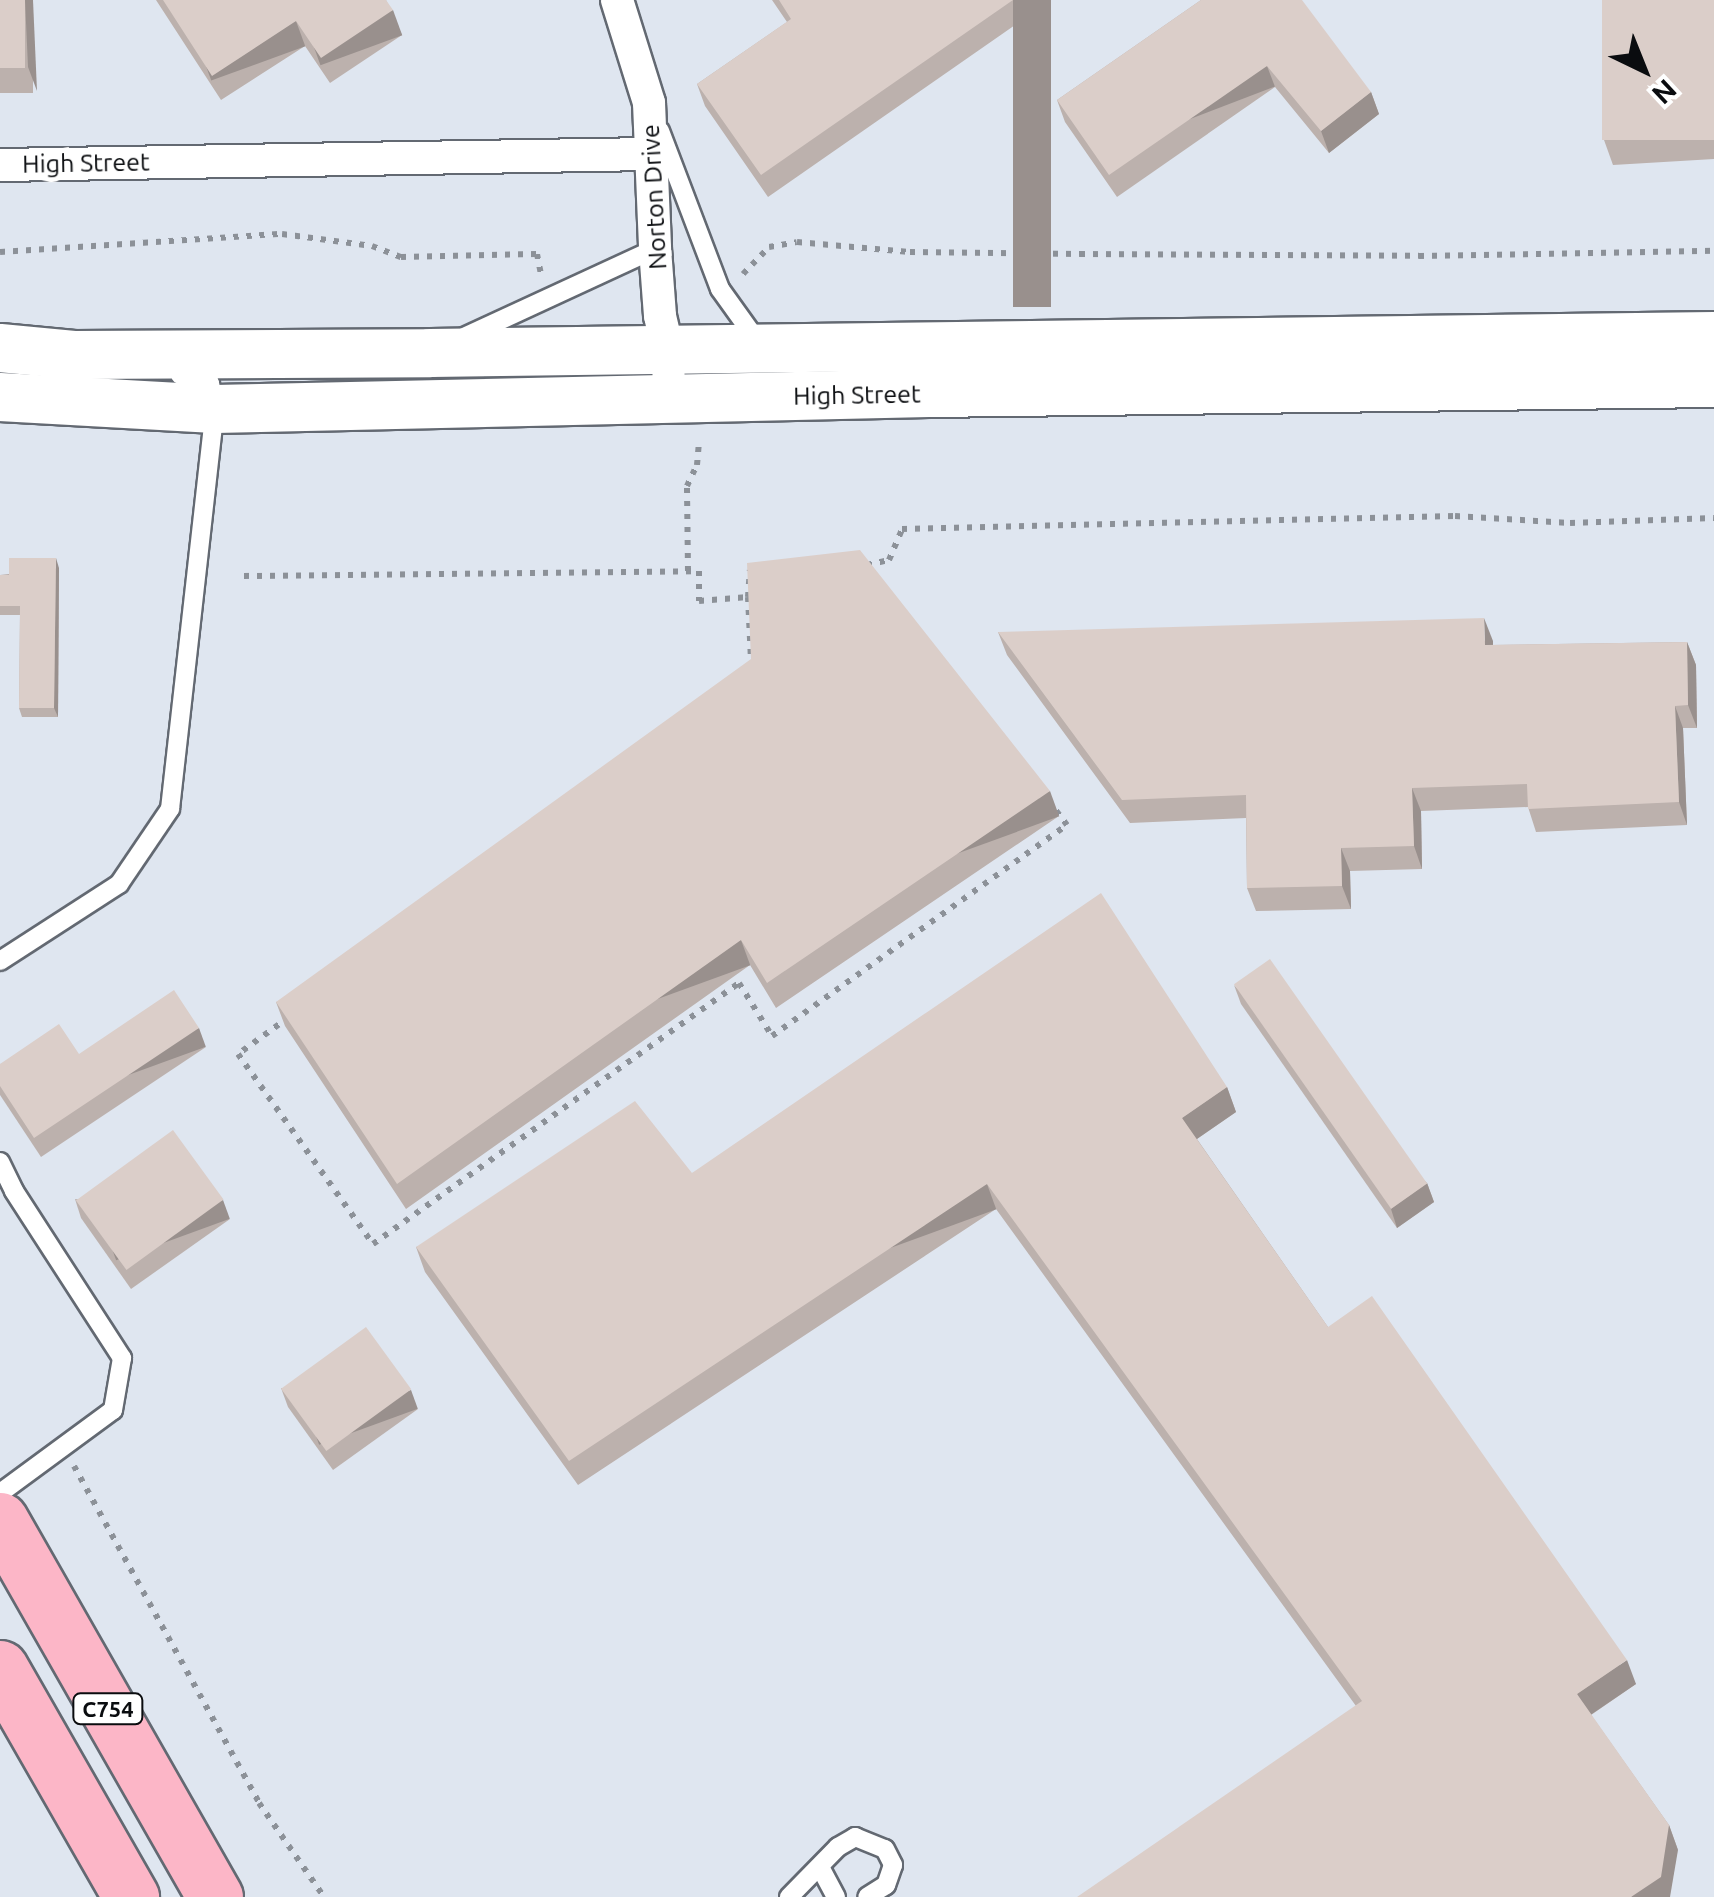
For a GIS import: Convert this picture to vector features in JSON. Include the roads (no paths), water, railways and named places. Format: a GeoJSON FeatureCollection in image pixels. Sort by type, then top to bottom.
{"type":"FeatureCollection","features":[{"type":"Feature","properties":{"kind":"highway","name":"C754"},"geometry":{"type":"LineString","coordinates":[[0,1520],[215,1897]]}},
{"type":"Feature","properties":{"kind":"highway","name":"C754"},"geometry":{"type":"LineString","coordinates":[[0,1668],[131,1897]]}},
{"type":"Feature","properties":{"kind":"main road","name":"High Street"},"geometry":{"type":"LineString","coordinates":[[0,348],[74,355],[430,353],[1714,336]]}},
{"type":"Feature","properties":{"kind":"main road","name":"High Street"},"geometry":{"type":"LineString","coordinates":[[0,397],[215,410],[669,399],[1714,384]]}},
{"type":"Feature","properties":{"kind":"street","name":"Norton Drive"},"geometry":{"type":"LineString","coordinates":[[617,0],[650,103],[655,249],[660,316],[668,350],[669,399]]}},
{"type":"Feature","properties":{"kind":"street","name":"High Street"},"geometry":{"type":"LineString","coordinates":[[0,165],[652,154]]}},
{"type":"Feature","properties":{"kind":"lane"},"geometry":{"type":"LineString","coordinates":[[650,103],[720,289],[763,349]]}},
{"type":"Feature","properties":{"kind":"lane"},"geometry":{"type":"LineString","coordinates":[[430,353],[655,249]]}},
{"type":"Feature","properties":{"kind":"lane"},"geometry":{"type":"LineString","coordinates":[[0,961],[119,884],[170,809],[215,410],[210,383],[196,376],[97,370],[74,355]]}},
{"type":"Feature","properties":{"kind":"lane"},"geometry":{"type":"LineString","coordinates":[[0,1162],[14,1191],[122,1358],[114,1410],[0,1493]]}},
{"type":"Feature","properties":{"kind":"lane"},"geometry":{"type":"LineString","coordinates":[[789,1897],[855,1838],[886,1849],[893,1865],[891,1876],[867,1897]]}},
{"type":"Feature","properties":{"kind":"lane"},"geometry":{"type":"LineString","coordinates":[[820,1867],[836,1897]]}}]}
